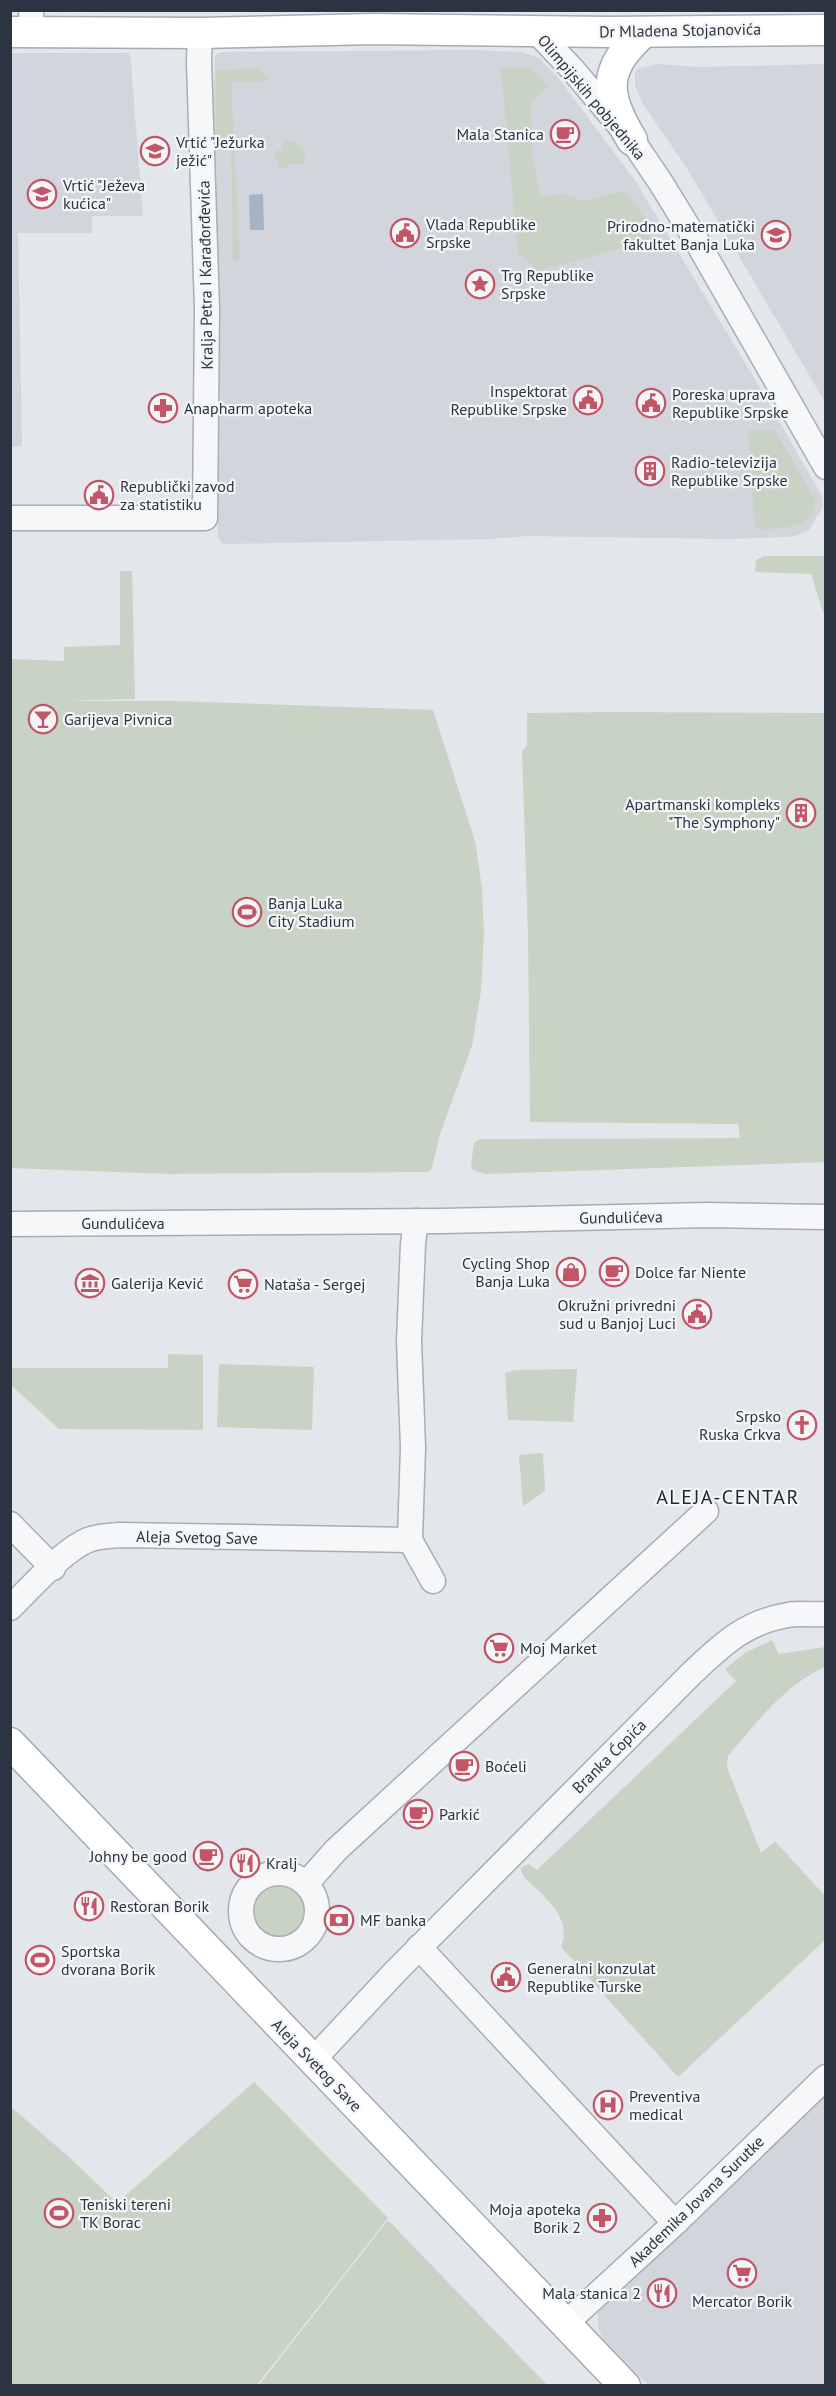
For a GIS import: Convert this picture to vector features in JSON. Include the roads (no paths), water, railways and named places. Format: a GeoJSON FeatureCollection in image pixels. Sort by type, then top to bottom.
{"type":"FeatureCollection","features":[{"type":"Feature","properties":{"kind":"main road"},"geometry":{"type":"LineString","coordinates":[[373,29],[409,10]]}},
{"type":"Feature","properties":{"kind":"main road"},"geometry":{"type":"LineString","coordinates":[[24,25],[200,33],[373,29],[526,20]]}},
{"type":"Feature","properties":{"kind":"main road","name":"Dr Mladena Stojanovića"},"geometry":{"type":"LineString","coordinates":[[526,20],[644,32],[825,30]]}},
{"type":"Feature","properties":{"kind":"main road"},"geometry":{"type":"LineString","coordinates":[[632,140],[616,114],[612,75],[617,62],[629,44],[644,32]]}},
{"type":"Feature","properties":{"kind":"main road","name":"Aleja Svetog Save"},"geometry":{"type":"LineString","coordinates":[[10,1743],[625,2385]]}},
{"type":"Feature","properties":{"kind":"street","name":"Olimpijskih pobjednika"},"geometry":{"type":"LineString","coordinates":[[526,20],[573,70],[632,140],[696,240],[825,467]]}},
{"type":"Feature","properties":{"kind":"street","name":"Kralja Petra I Karađorđevića"},"geometry":{"type":"LineString","coordinates":[[10,518],[205,518],[207,309],[200,33]]}},
{"type":"Feature","properties":{"kind":"street","name":"Gundulićeva"},"geometry":{"type":"LineString","coordinates":[[10,1224],[416,1221],[708,1215],[825,1217]]}},
{"type":"Feature","properties":{"kind":"street"},"geometry":{"type":"LineString","coordinates":[[416,1221],[409,1341],[413,1447],[410,1540],[433,1581]]}},
{"type":"Feature","properties":{"kind":"street"},"geometry":{"type":"LineString","coordinates":[[306,1884],[336,1850],[706,1511]]}},
{"type":"Feature","properties":{"kind":"street"},"geometry":{"type":"LineString","coordinates":[[10,1524],[53,1568]]}},
{"type":"Feature","properties":{"kind":"street","name":"Aleja Svetog Save"},"geometry":{"type":"LineString","coordinates":[[10,1608],[85,1542],[101,1537],[120,1535],[410,1540]]}},
{"type":"Feature","properties":{"kind":"street","name":"Branka Ćopića"},"geometry":{"type":"LineString","coordinates":[[313,2060],[419,1947],[692,1672],[736,1634],[766,1619],[790,1615],[825,1614]]}},
{"type":"Feature","properties":{"kind":"street"},"geometry":{"type":"LineString","coordinates":[[419,1947],[675,2223]]}},
{"type":"Feature","properties":{"kind":"street","name":"Akademika Jovana Surutke"},"geometry":{"type":"LineString","coordinates":[[565,2324],[675,2223],[825,2077]]}},
{"type":"Feature","properties":{"kind":"water"},"geometry":{"type":"Polygon","coordinates":[[[263,194],[264,230],[250,230],[249,195],[263,194]]]}},
{"type":"Feature","properties":{"kind":"place","name":"Mala Stanica"},"geometry":{"type":"Point","coordinates":[565,134]}},
{"type":"Feature","properties":{"kind":"place","name":"Vrtić \"Ježurka ježić\""},"geometry":{"type":"Point","coordinates":[155,151]}},
{"type":"Feature","properties":{"kind":"place","name":"Vrtić \"Ježeva kućica\""},"geometry":{"type":"Point","coordinates":[42,194]}},
{"type":"Feature","properties":{"kind":"place","name":"Vlada Republike Srpske"},"geometry":{"type":"Point","coordinates":[405,233]}},
{"type":"Feature","properties":{"kind":"place","name":"Prirodno-matematički fakultet Banja Luka"},"geometry":{"type":"Point","coordinates":[776,235]}},
{"type":"Feature","properties":{"kind":"place","name":"Trg Republike Srpske"},"geometry":{"type":"Point","coordinates":[480,284]}},
{"type":"Feature","properties":{"kind":"place","name":"Inspektorat Republike Srpske"},"geometry":{"type":"Point","coordinates":[588,400]}},
{"type":"Feature","properties":{"kind":"place","name":"Poreska uprava Republike Srpske"},"geometry":{"type":"Point","coordinates":[651,403]}},
{"type":"Feature","properties":{"kind":"place","name":"Anapharm apoteka"},"geometry":{"type":"Point","coordinates":[163,408]}},
{"type":"Feature","properties":{"kind":"place","name":"Radio-televizija Republike Srpske"},"geometry":{"type":"Point","coordinates":[650,471]}},
{"type":"Feature","properties":{"kind":"place","name":"Republički zavod za statistiku"},"geometry":{"type":"Point","coordinates":[99,495]}},
{"type":"Feature","properties":{"kind":"place","name":"Garijeva Pivnica"},"geometry":{"type":"Point","coordinates":[43,719]}},
{"type":"Feature","properties":{"kind":"place","name":"Apartmanski kompleks \"The Symphony\""},"geometry":{"type":"Point","coordinates":[801,813]}},
{"type":"Feature","properties":{"kind":"place","name":"Banja Luka City Stadium"},"geometry":{"type":"Point","coordinates":[247,912]}},
{"type":"Feature","properties":{"kind":"place","name":"Cycling Shop Banja Luka"},"geometry":{"type":"Point","coordinates":[571,1272]}},
{"type":"Feature","properties":{"kind":"place","name":"Dolce far Niente"},"geometry":{"type":"Point","coordinates":[614,1272]}},
{"type":"Feature","properties":{"kind":"place","name":"Galerija Kević"},"geometry":{"type":"Point","coordinates":[90,1283]}},
{"type":"Feature","properties":{"kind":"place","name":"Nataša - Sergej"},"geometry":{"type":"Point","coordinates":[243,1284]}},
{"type":"Feature","properties":{"kind":"place","name":"Okružni privredni sud u Banjoj Luci"},"geometry":{"type":"Point","coordinates":[697,1314]}},
{"type":"Feature","properties":{"kind":"place","name":"Srpsko Ruska Crkva"},"geometry":{"type":"Point","coordinates":[802,1425]}},
{"type":"Feature","properties":{"kind":"place","name":"Moj Market"},"geometry":{"type":"Point","coordinates":[499,1648]}},
{"type":"Feature","properties":{"kind":"place","name":"Boćeli"},"geometry":{"type":"Point","coordinates":[464,1766]}},
{"type":"Feature","properties":{"kind":"place","name":"Parkić"},"geometry":{"type":"Point","coordinates":[418,1814]}},
{"type":"Feature","properties":{"kind":"place","name":"Johny be good"},"geometry":{"type":"Point","coordinates":[208,1856]}},
{"type":"Feature","properties":{"kind":"place","name":"Kralj"},"geometry":{"type":"Point","coordinates":[245,1863]}},
{"type":"Feature","properties":{"kind":"place","name":"Restoran Borik"},"geometry":{"type":"Point","coordinates":[89,1906]}},
{"type":"Feature","properties":{"kind":"place","name":"MF banka"},"geometry":{"type":"Point","coordinates":[339,1920]}},
{"type":"Feature","properties":{"kind":"place","name":"Sportska dvorana Borik"},"geometry":{"type":"Point","coordinates":[40,1960]}},
{"type":"Feature","properties":{"kind":"place","name":"Generalni konzulat Republike Turske"},"geometry":{"type":"Point","coordinates":[506,1977]}},
{"type":"Feature","properties":{"kind":"place","name":"Preventiva medical"},"geometry":{"type":"Point","coordinates":[608,2105]}},
{"type":"Feature","properties":{"kind":"place","name":"Teniski tereni TK Borac"},"geometry":{"type":"Point","coordinates":[59,2213]}},
{"type":"Feature","properties":{"kind":"place","name":"Moja apoteka Borik 2"},"geometry":{"type":"Point","coordinates":[602,2218]}},
{"type":"Feature","properties":{"kind":"place","name":"Mercator Borik"},"geometry":{"type":"Point","coordinates":[742,2273]}},
{"type":"Feature","properties":{"kind":"place","name":"Mala stanica 2"},"geometry":{"type":"Point","coordinates":[662,2293]}},
{"type":"Feature","properties":{"kind":"district","name":"ALEJA-CENTAR"},"geometry":{"type":"Point","coordinates":[728,1497]}}]}
